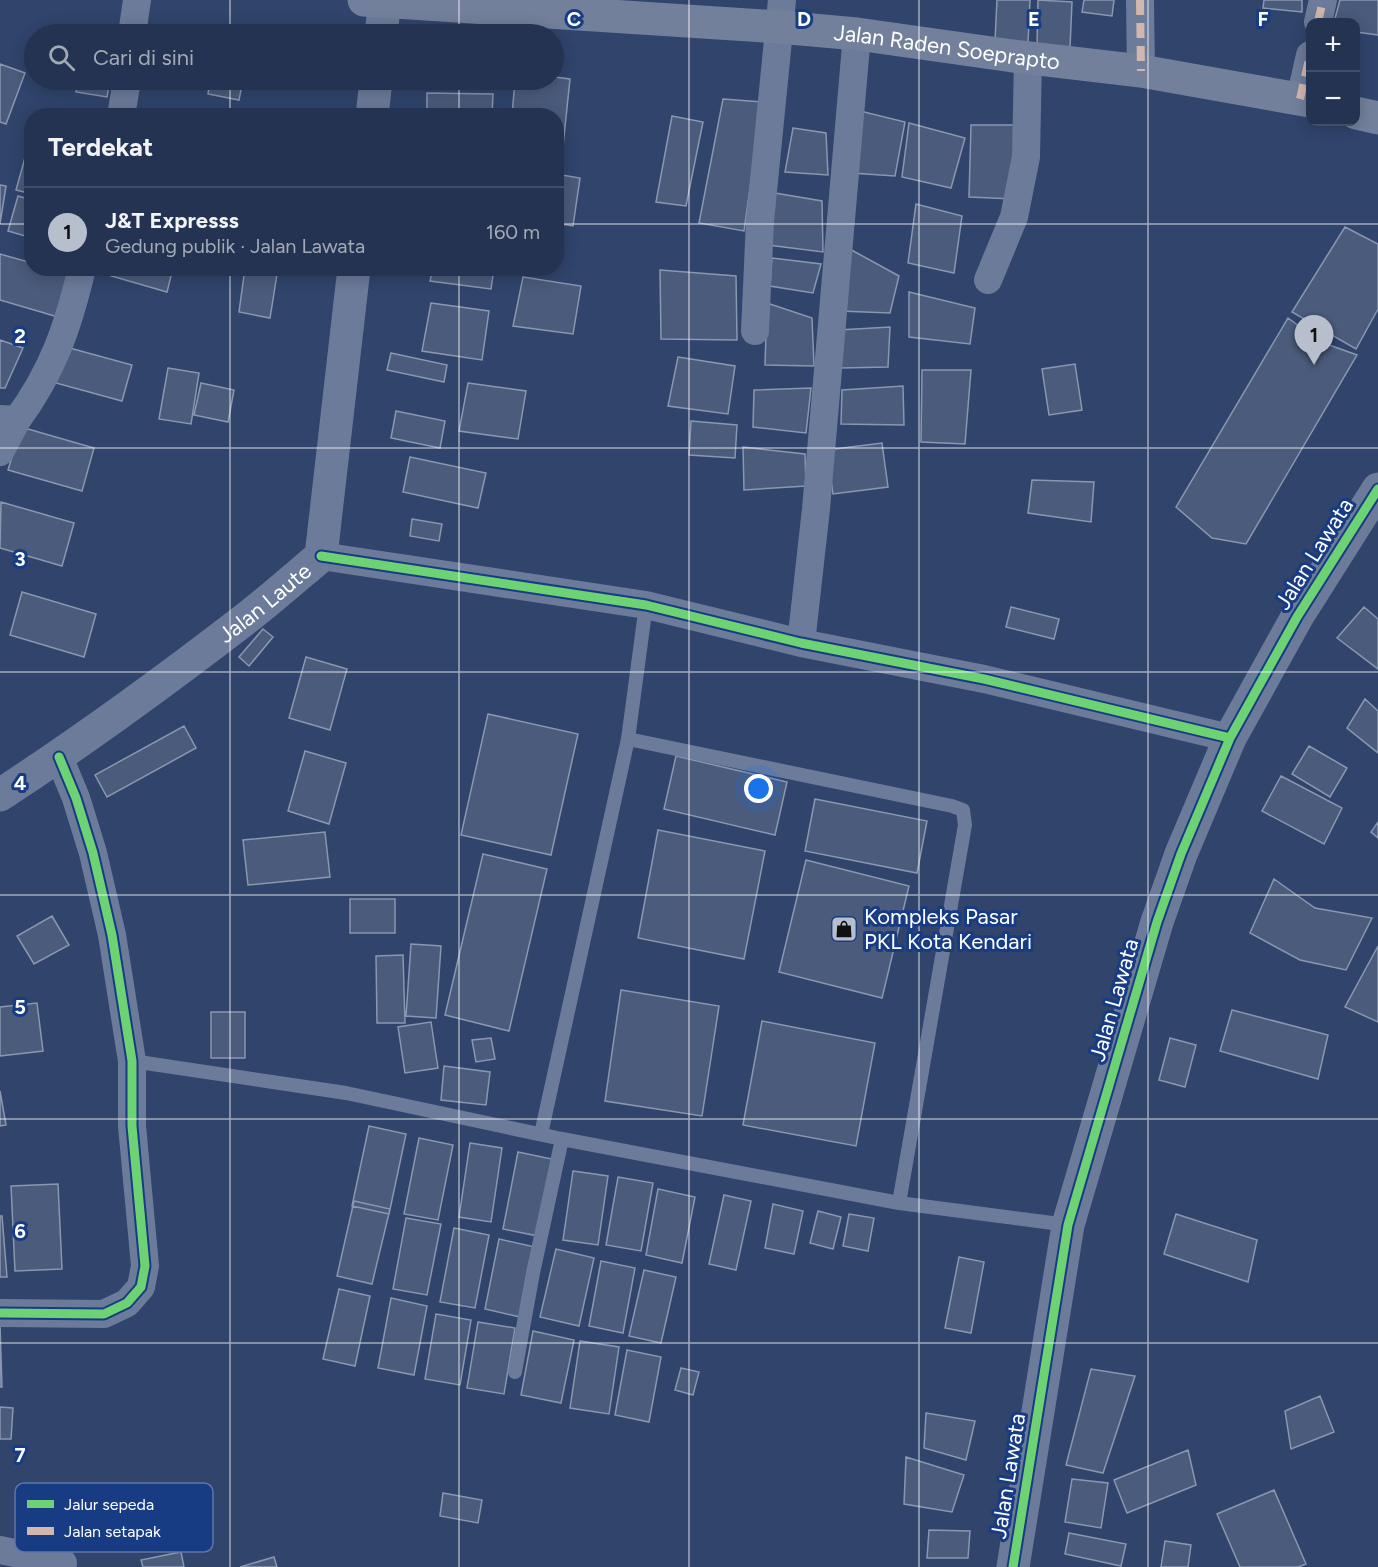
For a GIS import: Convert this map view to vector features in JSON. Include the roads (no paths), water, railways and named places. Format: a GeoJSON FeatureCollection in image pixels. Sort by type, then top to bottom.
{"type":"FeatureCollection","features":[{"type":"Feature","properties":{"kind":"highway","name":"Jalan Raden Soeprapto"},"geometry":{"type":"LineString","coordinates":[[364,0],[781,13],[857,34],[1141,71],[1305,100]]}},
{"type":"Feature","properties":{"kind":"highway"},"geometry":{"type":"LineString","coordinates":[[1360,114],[1378,118]]}},
{"type":"Feature","properties":{"kind":"street"},"geometry":{"type":"LineString","coordinates":[[133,24],[137,0]]}},
{"type":"Feature","properties":{"kind":"street"},"geometry":{"type":"LineString","coordinates":[[382,24],[385,0]]}},
{"type":"Feature","properties":{"kind":"street"},"geometry":{"type":"LineString","coordinates":[[1140,0],[1141,71]]}},
{"type":"Feature","properties":{"kind":"street"},"geometry":{"type":"LineString","coordinates":[[1319,18],[1323,0]]}},
{"type":"Feature","properties":{"kind":"street"},"geometry":{"type":"LineString","coordinates":[[755,331],[760,221],[781,13]]}},
{"type":"Feature","properties":{"kind":"street"},"geometry":{"type":"LineString","coordinates":[[801,643],[816,509],[857,34]]}},
{"type":"Feature","properties":{"kind":"street"},"geometry":{"type":"LineString","coordinates":[[988,280],[1014,217],[1026,157],[1028,58]]}},
{"type":"Feature","properties":{"kind":"street"},"geometry":{"type":"LineString","coordinates":[[1305,100],[1309,72]]}},
{"type":"Feature","properties":{"kind":"street"},"geometry":{"type":"LineString","coordinates":[[122,108],[125,90]]}},
{"type":"Feature","properties":{"kind":"street"},"geometry":{"type":"LineString","coordinates":[[373,108],[375,90]]}},
{"type":"Feature","properties":{"kind":"street"},"geometry":{"type":"LineString","coordinates":[[0,452],[8,419],[35,394],[55,356],[72,310],[80,276]]}},
{"type":"Feature","properties":{"kind":"street","name":"Jalan Laute"},"geometry":{"type":"LineString","coordinates":[[0,795],[59,756],[246,619],[321,556],[353,276]]}},
{"type":"Feature","properties":{"kind":"street","name":"Jalan Lawata"},"geometry":{"type":"LineString","coordinates":[[1013,1567],[1068,1225],[1157,922],[1181,854],[1230,738],[1297,617],[1378,489]]}},
{"type":"Feature","properties":{"kind":"street"},"geometry":{"type":"LineString","coordinates":[[321,556],[646,605],[801,643],[984,680],[1230,738]]}},
{"type":"Feature","properties":{"kind":"street"},"geometry":{"type":"LineString","coordinates":[[0,1313],[104,1314],[127,1303],[141,1287],[145,1266],[132,1126],[132,1061],[112,934],[93,853],[76,798],[59,756]]}},
{"type":"Feature","properties":{"kind":"street"},"geometry":{"type":"LineString","coordinates":[[0,1550],[63,1563]]}},
{"type":"Feature","properties":{"kind":"lane"},"geometry":{"type":"LineString","coordinates":[[542,1134],[628,739],[646,605]]}},
{"type":"Feature","properties":{"kind":"lane"},"geometry":{"type":"LineString","coordinates":[[628,739],[963,810],[964,825],[899,1203]]}},
{"type":"Feature","properties":{"kind":"lane"},"geometry":{"type":"LineString","coordinates":[[132,1061],[346,1093],[562,1139],[899,1203],[1068,1225]]}},
{"type":"Feature","properties":{"kind":"lane"},"geometry":{"type":"LineString","coordinates":[[515,1372],[562,1139]]}},
{"type":"Feature","properties":{"kind":"place","name":"J&T Expresss"},"geometry":{"type":"Point","coordinates":[1314,365]}},
{"type":"Feature","properties":{"kind":"place","name":"Kompleks Pasar PKL Kota Kendari"},"geometry":{"type":"Point","coordinates":[844,929]}}]}
